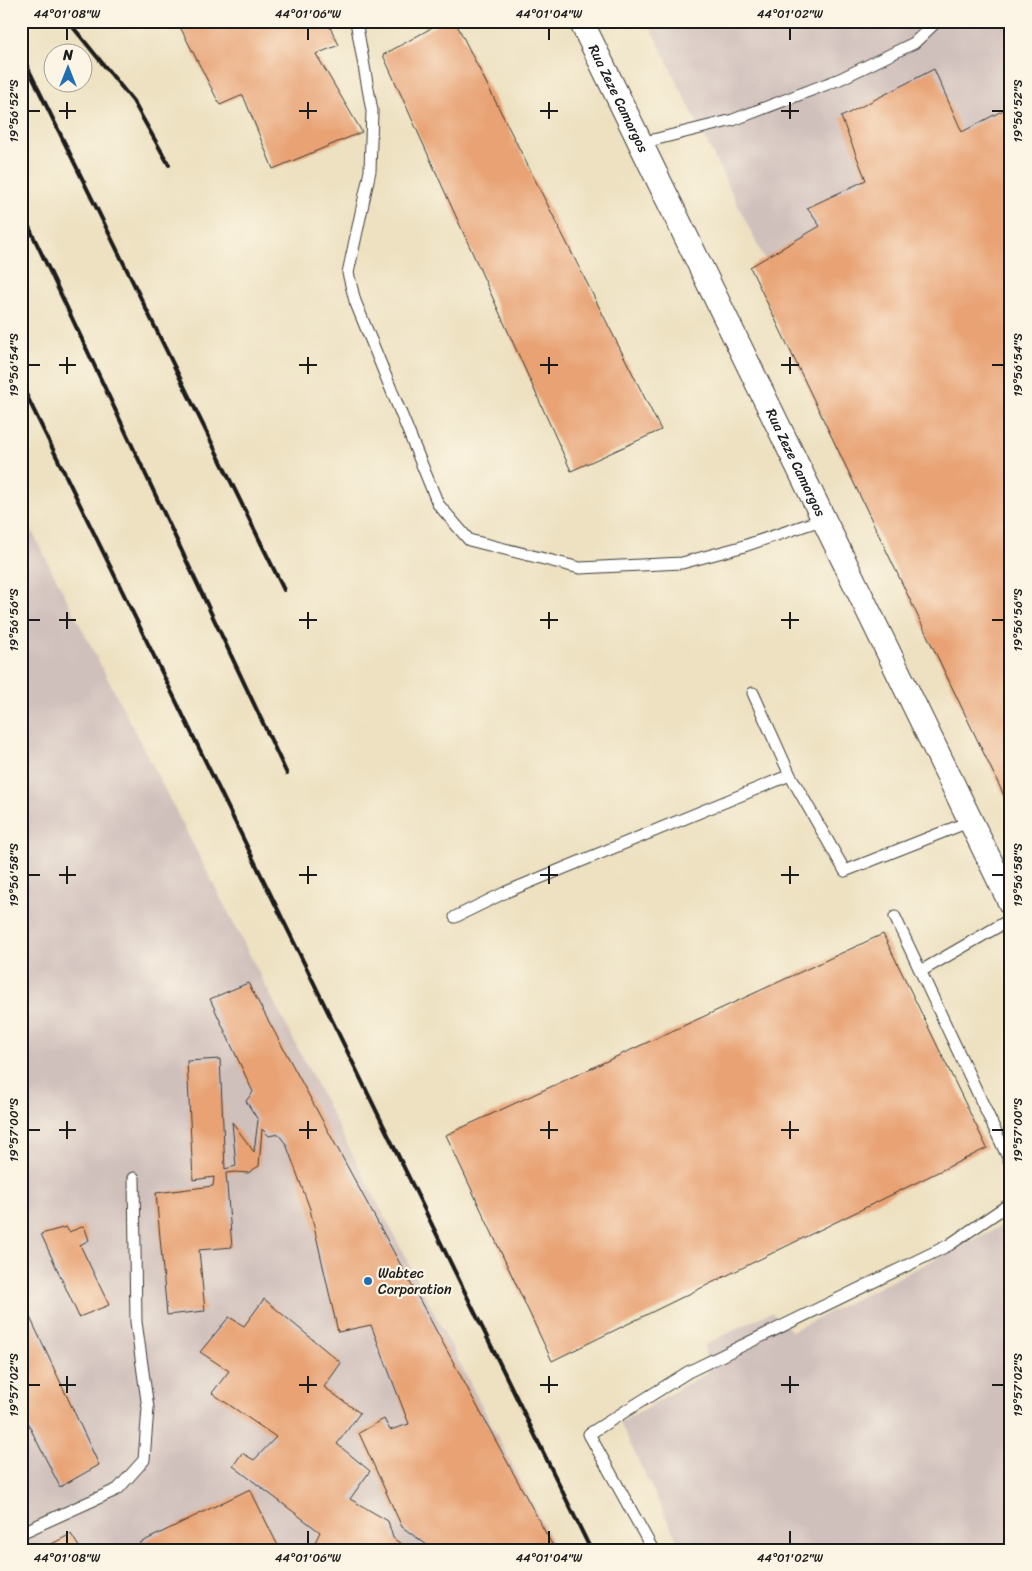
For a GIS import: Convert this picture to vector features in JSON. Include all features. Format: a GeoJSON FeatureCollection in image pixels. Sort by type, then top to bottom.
{"type":"FeatureCollection","features":[{"type":"Feature","properties":{"kind":"street","name":"Rua Zeze Camargos"},"geometry":{"type":"LineString","coordinates":[[582,21],[1011,904]]}},
{"type":"Feature","properties":{"kind":"lane"},"geometry":{"type":"LineString","coordinates":[[356,21],[372,111],[370,171],[348,273],[355,301],[438,504],[469,540],[580,568],[682,563],[741,547],[824,519]]}},
{"type":"Feature","properties":{"kind":"lane"},"geometry":{"type":"LineString","coordinates":[[641,143],[733,120],[840,79],[914,43],[937,21]]}},
{"type":"Feature","properties":{"kind":"lane"},"geometry":{"type":"LineString","coordinates":[[753,693],[790,775],[845,871],[970,821]]}},
{"type":"Feature","properties":{"kind":"lane"},"geometry":{"type":"LineString","coordinates":[[454,918],[506,892],[790,775]]}},
{"type":"Feature","properties":{"kind":"lane"},"geometry":{"type":"LineString","coordinates":[[895,916],[1011,1164]]}},
{"type":"Feature","properties":{"kind":"lane"},"geometry":{"type":"LineString","coordinates":[[921,971],[1011,919]]}},
{"type":"Feature","properties":{"kind":"lane"},"geometry":{"type":"LineString","coordinates":[[21,1533],[118,1489],[144,1460],[148,1408],[136,1322],[134,1178]]}},
{"type":"Feature","properties":{"kind":"lane"},"geometry":{"type":"LineString","coordinates":[[653,1550],[589,1434],[688,1372],[949,1245],[1011,1203]]}},
{"type":"Feature","properties":{"kind":"shaded area"},"geometry":{"type":"Polygon","coordinates":[[[647,21],[1011,21],[1011,759],[647,21]]]}},
{"type":"Feature","properties":{"kind":"shaded area"},"geometry":{"type":"Polygon","coordinates":[[[21,510],[556,1550],[21,1550],[21,510]]]}},
{"type":"Feature","properties":{"kind":"shaded area"},"geometry":{"type":"Polygon","coordinates":[[[1011,1221],[1011,1550],[682,1550],[620,1423],[708,1372],[704,1345],[771,1312],[792,1331],[1011,1221]]]}},
{"type":"Feature","properties":{"kind":"building"},"geometry":{"type":"Polygon","coordinates":[[[177,21],[327,21],[339,45],[316,54],[362,132],[273,169],[243,95],[220,105],[177,21]]]}},
{"type":"Feature","properties":{"kind":"building"},"geometry":{"type":"Polygon","coordinates":[[[444,21],[455,21],[661,430],[571,471],[383,55],[444,21]]]}},
{"type":"Feature","properties":{"kind":"building"},"geometry":{"type":"Polygon","coordinates":[[[934,69],[962,132],[1011,106],[1011,810],[750,267],[820,226],[807,208],[866,180],[841,117],[934,69]]]}},
{"type":"Feature","properties":{"kind":"building"},"geometry":{"type":"Polygon","coordinates":[[[883,934],[987,1148],[552,1361],[446,1135],[883,934]]]}},
{"type":"Feature","properties":{"kind":"building","name":"Wabtec Corporation"},"geometry":{"type":"Polygon","coordinates":[[[248,983],[555,1550],[463,1550],[461,1545],[447,1550],[434,1550],[402,1527],[359,1433],[384,1419],[390,1430],[409,1424],[371,1325],[338,1332],[310,1209],[286,1144],[278,1134],[269,1136],[262,1129],[259,1166],[248,1173],[226,1173],[232,1247],[199,1250],[205,1311],[167,1315],[156,1193],[213,1186],[214,1177],[193,1180],[187,1061],[220,1059],[225,1169],[236,1166],[232,1122],[254,1152],[258,1120],[246,1101],[253,1092],[210,999],[248,983]]]}},
{"type":"Feature","properties":{"kind":"building"},"geometry":{"type":"Polygon","coordinates":[[[84,1226],[89,1240],[80,1245],[109,1305],[79,1317],[41,1234],[66,1227],[69,1232],[84,1226]]]}},
{"type":"Feature","properties":{"kind":"building"},"geometry":{"type":"Polygon","coordinates":[[[21,1298],[99,1465],[60,1487],[21,1410],[21,1298]]]}},
{"type":"Feature","properties":{"kind":"building"},"geometry":{"type":"Polygon","coordinates":[[[264,1299],[341,1363],[324,1387],[360,1413],[337,1444],[370,1471],[350,1499],[388,1521],[393,1538],[409,1550],[311,1550],[320,1532],[233,1466],[242,1453],[254,1460],[276,1437],[212,1393],[229,1371],[200,1352],[229,1317],[244,1326],[264,1299]]]}},
{"type":"Feature","properties":{"kind":"building"},"geometry":{"type":"Polygon","coordinates":[[[250,1489],[280,1550],[143,1550],[140,1543],[250,1489]]]}},
{"type":"Feature","properties":{"kind":"building"},"geometry":{"type":"Polygon","coordinates":[[[71,1534],[81,1550],[40,1550],[71,1534]]]}},
{"type":"Feature","properties":{"kind":"railway"},"geometry":{"type":"LineString","coordinates":[[68,21],[133,101],[169,165]]}},
{"type":"Feature","properties":{"kind":"railway"},"geometry":{"type":"LineString","coordinates":[[21,54],[284,590]]}},
{"type":"Feature","properties":{"kind":"railway"},"geometry":{"type":"LineString","coordinates":[[21,210],[287,774]]}},
{"type":"Feature","properties":{"kind":"railway"},"geometry":{"type":"LineString","coordinates":[[21,384],[591,1550]]}},
{"type":"Feature","properties":{"kind":"place","name":"Wabtec Corporation"},"geometry":{"type":"Point","coordinates":[368,1281]}}]}
